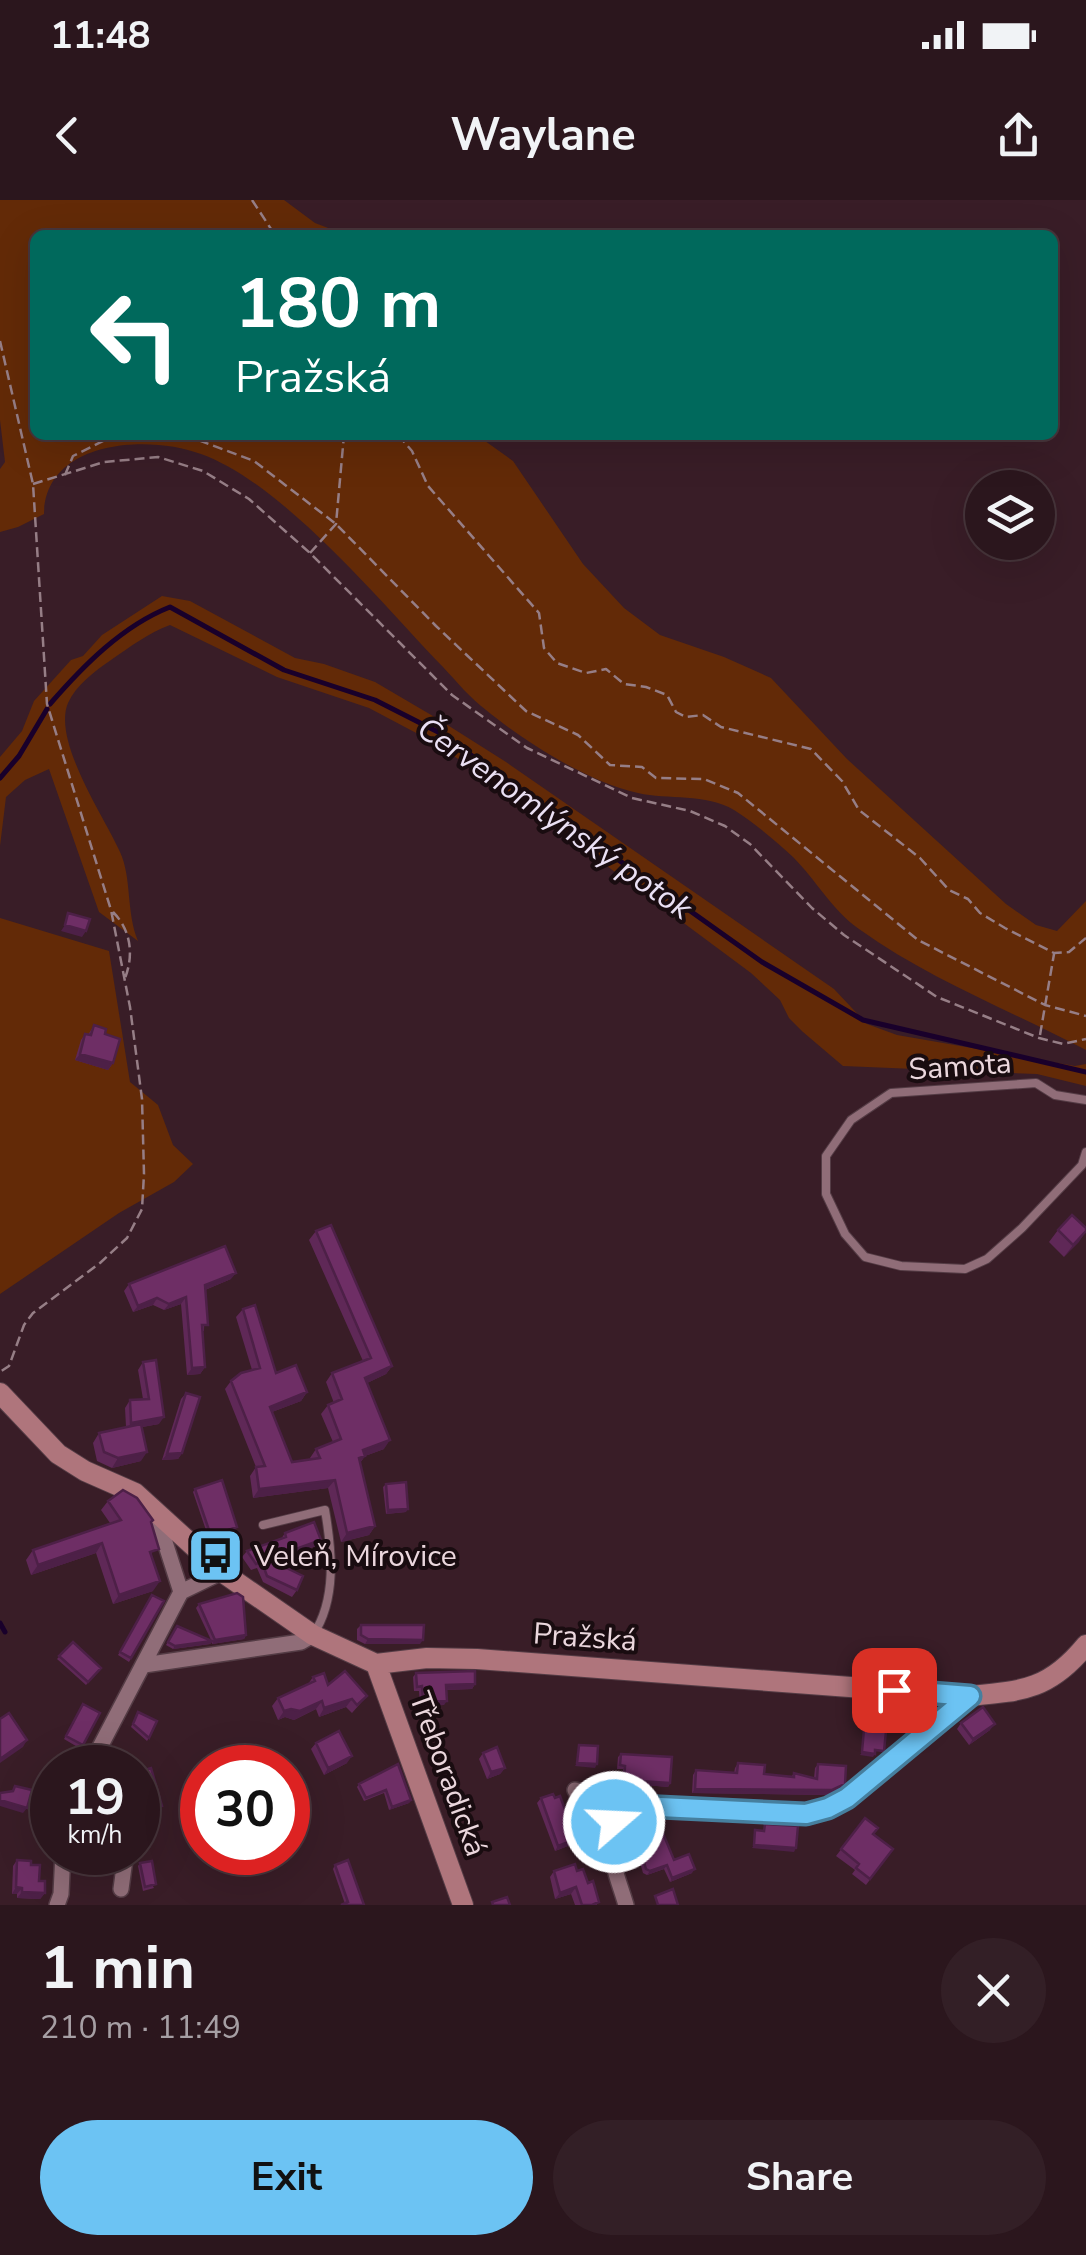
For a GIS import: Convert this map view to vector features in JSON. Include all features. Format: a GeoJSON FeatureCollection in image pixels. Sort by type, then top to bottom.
{"type":"FeatureCollection","features":[{"type":"Feature","properties":{"kind":"street"},"geometry":{"type":"LineString","coordinates":[[0,1393],[48,1446],[75,1465],[126,1487],[222,1572],[313,1635],[376,1664]]}},
{"type":"Feature","properties":{"kind":"street"},"geometry":{"type":"LineString","coordinates":[[154,1509],[181,1592]]}},
{"type":"Feature","properties":{"kind":"street"},"geometry":{"type":"LineString","coordinates":[[104,1745],[181,1592],[222,1572]]}},
{"type":"Feature","properties":{"kind":"street"},"geometry":{"type":"LineString","coordinates":[[144,1666],[302,1642],[313,1635]]}},
{"type":"Feature","properties":{"kind":"street","name":"Pražská"},"geometry":{"type":"LineString","coordinates":[[376,1664],[477,1658],[970,1696],[1017,1692],[1044,1684],[1068,1667],[1086,1645]]}},
{"type":"Feature","properties":{"kind":"street","name":"Třeboradická"},"geometry":{"type":"LineString","coordinates":[[376,1664],[463,1905]]}},
{"type":"Feature","properties":{"kind":"street"},"geometry":{"type":"LineString","coordinates":[[609,1846],[614,1822],[628,1808],[639,1806],[806,1814],[828,1808],[847,1798],[970,1696]]}},
{"type":"Feature","properties":{"kind":"street"},"geometry":{"type":"LineString","coordinates":[[626,1905],[609,1846],[597,1833],[575,1790],[628,1808]]}},
{"type":"Feature","properties":{"kind":"street"},"geometry":{"type":"LineString","coordinates":[[57,1905],[62,1875]]}},
{"type":"Feature","properties":{"kind":"street"},"geometry":{"type":"LineString","coordinates":[[121,1889],[123,1875]]}},
{"type":"Feature","properties":{"kind":"lane","name":"Samota"},"geometry":{"type":"LineString","coordinates":[[1086,1100],[1055,1095],[1036,1084],[890,1094],[851,1120],[826,1156],[826,1194],[845,1234],[865,1257],[901,1266],[965,1269],[987,1259],[1022,1228],[1082,1165],[1086,1152]]}},
{"type":"Feature","properties":{"kind":"lane"},"geometry":{"type":"LineString","coordinates":[[264,1526],[325,1510],[333,1553],[324,1618],[313,1635]]}},
{"type":"Feature","properties":{"kind":"path"},"geometry":{"type":"LineString","coordinates":[[252,200],[272,230]]}},
{"type":"Feature","properties":{"kind":"path"},"geometry":{"type":"LineString","coordinates":[[0,340],[34,484],[48,704],[112,910],[142,1099],[142,1209],[127,1238],[33,1314],[24,1325],[9,1366],[0,1372]]}},
{"type":"Feature","properties":{"kind":"path"},"geometry":{"type":"LineString","coordinates":[[65,476],[73,456],[103,440]]}},
{"type":"Feature","properties":{"kind":"path"},"geometry":{"type":"LineString","coordinates":[[199,440],[254,460],[336,524],[526,711],[578,736],[610,765],[642,767],[656,778],[704,779],[738,792],[918,940],[1045,1005],[1086,1016]]}},
{"type":"Feature","properties":{"kind":"path"},"geometry":{"type":"LineString","coordinates":[[310,553],[336,524],[344,440]]}},
{"type":"Feature","properties":{"kind":"path"},"geometry":{"type":"LineString","coordinates":[[402,440],[412,451],[428,486],[539,612],[544,648],[558,663],[586,674],[606,669],[624,684],[667,695],[676,712],[686,716],[703,715],[721,727],[810,749],[842,781],[859,810],[980,913],[1054,953],[1070,952],[1086,938]]}},
{"type":"Feature","properties":{"kind":"path"},"geometry":{"type":"LineString","coordinates":[[34,484],[104,462],[158,457],[204,472],[249,499],[310,553],[452,695],[527,748],[632,798],[690,811],[725,826],[750,844],[812,908],[889,967],[937,997],[1039,1038],[1063,1044],[1086,1039]]}},
{"type":"Feature","properties":{"kind":"path"},"geometry":{"type":"LineString","coordinates":[[112,910],[124,923],[132,960],[125,979]]}},
{"type":"Feature","properties":{"kind":"path"},"geometry":{"type":"LineString","coordinates":[[1039,1038],[1054,953]]}},
{"type":"Feature","properties":{"kind":"shaded area"},"geometry":{"type":"Polygon","coordinates":[[[0,200],[284,200],[315,223],[333,230],[30,230],[30,440],[484,440],[513,461],[583,564],[624,608],[660,635],[771,678],[847,759],[1006,904],[1036,925],[1057,931],[1086,901],[1086,1050],[942,979],[859,929],[793,857],[734,810],[711,801],[619,788],[578,770],[519,735],[469,695],[298,518],[233,469],[179,448],[128,445],[103,449],[80,457],[62,471],[49,489],[44,514],[0,532],[0,469],[5,462],[0,420],[0,200]]]}},
{"type":"Feature","properties":{"kind":"shaded area"},"geometry":{"type":"Polygon","coordinates":[[[162,596],[190,601],[295,658],[375,682],[438,719],[834,989],[867,1024],[897,1035],[1075,1066],[1086,1064],[1086,1086],[1037,1074],[843,1066],[789,1018],[780,1000],[751,973],[487,777],[369,708],[277,677],[170,625],[139,641],[86,679],[71,696],[65,719],[73,758],[124,862],[138,941],[99,912],[49,769],[25,780],[6,797],[0,846],[0,757],[22,731],[34,701],[71,660],[83,656],[102,635],[162,596]]]}},
{"type":"Feature","properties":{"kind":"shaded area"},"geometry":{"type":"Polygon","coordinates":[[[0,918],[109,951],[130,1082],[158,1105],[173,1145],[193,1164],[174,1182],[119,1213],[0,1294],[0,918]]]}},
{"type":"Feature","properties":{"kind":"building"},"geometry":{"type":"Polygon","coordinates":[[[68,913],[90,919],[86,931],[65,925],[68,913]]]}},
{"type":"Feature","properties":{"kind":"building"},"geometry":{"type":"Polygon","coordinates":[[[94,1025],[120,1039],[113,1063],[80,1054],[85,1034],[91,1035],[94,1025]]]}},
{"type":"Feature","properties":{"kind":"building"},"geometry":{"type":"Polygon","coordinates":[[[1072,1215],[1086,1228],[1073,1245],[1058,1230],[1072,1215]]]}},
{"type":"Feature","properties":{"kind":"building"},"geometry":{"type":"Polygon","coordinates":[[[331,1225],[392,1366],[365,1378],[390,1440],[363,1450],[365,1456],[359,1458],[375,1526],[347,1533],[335,1480],[259,1489],[256,1467],[265,1466],[231,1381],[241,1373],[260,1368],[243,1309],[255,1305],[276,1373],[296,1365],[307,1392],[270,1407],[292,1462],[320,1458],[316,1449],[341,1439],[328,1405],[342,1399],[332,1373],[371,1358],[316,1231],[331,1225]]]}},
{"type":"Feature","properties":{"kind":"building"},"geometry":{"type":"Polygon","coordinates":[[[225,1246],[236,1273],[205,1285],[205,1367],[192,1368],[186,1297],[169,1304],[157,1298],[138,1306],[129,1284],[225,1246]]]}},
{"type":"Feature","properties":{"kind":"building"},"geometry":{"type":"Polygon","coordinates":[[[156,1360],[164,1417],[131,1423],[130,1400],[149,1399],[143,1362],[156,1360]]]}},
{"type":"Feature","properties":{"kind":"building"},"geometry":{"type":"Polygon","coordinates":[[[186,1393],[200,1397],[182,1453],[167,1454],[186,1393]]]}},
{"type":"Feature","properties":{"kind":"building"},"geometry":{"type":"Polygon","coordinates":[[[141,1424],[147,1452],[118,1458],[104,1452],[99,1433],[141,1424]]]}},
{"type":"Feature","properties":{"kind":"building"},"geometry":{"type":"Polygon","coordinates":[[[222,1480],[237,1527],[211,1536],[195,1489],[222,1480]]]}},
{"type":"Feature","properties":{"kind":"building"},"geometry":{"type":"Polygon","coordinates":[[[406,1482],[408,1509],[388,1510],[386,1484],[406,1482]]]}},
{"type":"Feature","properties":{"kind":"building"},"geometry":{"type":"Polygon","coordinates":[[[123,1490],[137,1498],[153,1520],[159,1549],[150,1552],[160,1581],[119,1595],[102,1543],[38,1565],[33,1550],[121,1520],[108,1501],[123,1490]]]}},
{"type":"Feature","properties":{"kind":"building"},"geometry":{"type":"Polygon","coordinates":[[[314,1522],[321,1540],[268,1559],[303,1576],[297,1590],[267,1576],[262,1562],[256,1564],[247,1551],[286,1537],[285,1533],[314,1522]]]}},
{"type":"Feature","properties":{"kind":"building"},"geometry":{"type":"Polygon","coordinates":[[[237,1593],[243,1597],[246,1635],[215,1640],[199,1604],[237,1593]]]}},
{"type":"Feature","properties":{"kind":"building"},"geometry":{"type":"Polygon","coordinates":[[[152,1595],[164,1601],[131,1658],[120,1652],[152,1595]]]}},
{"type":"Feature","properties":{"kind":"building"},"geometry":{"type":"Polygon","coordinates":[[[361,1625],[424,1625],[423,1640],[368,1639],[361,1635],[361,1625]]]}},
{"type":"Feature","properties":{"kind":"building"},"geometry":{"type":"Polygon","coordinates":[[[177,1626],[212,1641],[175,1646],[168,1642],[177,1626]]]}},
{"type":"Feature","properties":{"kind":"building"},"geometry":{"type":"Polygon","coordinates":[[[73,1642],[101,1668],[88,1682],[59,1656],[73,1642]]]}},
{"type":"Feature","properties":{"kind":"building"},"geometry":{"type":"Polygon","coordinates":[[[345,1671],[367,1696],[357,1705],[352,1699],[324,1708],[322,1701],[300,1711],[284,1711],[278,1698],[324,1673],[328,1685],[345,1671]]]}},
{"type":"Feature","properties":{"kind":"building"},"geometry":{"type":"Polygon","coordinates":[[[475,1671],[475,1684],[446,1685],[447,1701],[423,1702],[416,1673],[475,1671]]]}},
{"type":"Feature","properties":{"kind":"building"},"geometry":{"type":"Polygon","coordinates":[[[83,1704],[100,1713],[83,1745],[66,1736],[83,1704]]]}},
{"type":"Feature","properties":{"kind":"building"},"geometry":{"type":"Polygon","coordinates":[[[983,1707],[995,1724],[973,1739],[961,1723],[983,1707]]]}},
{"type":"Feature","properties":{"kind":"building"},"geometry":{"type":"Polygon","coordinates":[[[138,1712],[157,1721],[149,1738],[133,1724],[138,1712]]]}},
{"type":"Feature","properties":{"kind":"building"},"geometry":{"type":"Polygon","coordinates":[[[9,1713],[27,1740],[0,1759],[0,1719],[9,1713]]]}},
{"type":"Feature","properties":{"kind":"building"},"geometry":{"type":"Polygon","coordinates":[[[864,1729],[886,1731],[884,1751],[862,1752],[864,1729]]]}},
{"type":"Feature","properties":{"kind":"building"},"geometry":{"type":"Polygon","coordinates":[[[339,1731],[352,1756],[328,1768],[316,1743],[339,1731]]]}},
{"type":"Feature","properties":{"kind":"building"},"geometry":{"type":"Polygon","coordinates":[[[579,1745],[598,1746],[597,1764],[577,1763],[579,1745]]]}},
{"type":"Feature","properties":{"kind":"building"},"geometry":{"type":"Polygon","coordinates":[[[497,1747],[505,1768],[491,1772],[483,1753],[497,1747]]]}},
{"type":"Feature","properties":{"kind":"building"},"geometry":{"type":"Polygon","coordinates":[[[621,1754],[672,1757],[670,1783],[624,1780],[621,1754]]]}},
{"type":"Feature","properties":{"kind":"building"},"geometry":{"type":"Polygon","coordinates":[[[738,1763],[765,1765],[764,1774],[794,1777],[794,1773],[817,1779],[818,1764],[846,1766],[845,1784],[832,1790],[695,1789],[696,1770],[737,1773],[738,1763]]]}},
{"type":"Feature","properties":{"kind":"building"},"geometry":{"type":"Polygon","coordinates":[[[398,1764],[411,1800],[392,1807],[386,1790],[366,1798],[359,1784],[398,1764]]]}},
{"type":"Feature","properties":{"kind":"building"},"geometry":{"type":"Polygon","coordinates":[[[15,1786],[30,1790],[27,1808],[0,1800],[0,1793],[13,1791],[15,1786]]]}},
{"type":"Feature","properties":{"kind":"building"},"geometry":{"type":"Polygon","coordinates":[[[553,1794],[555,1798],[560,1796],[576,1839],[558,1846],[541,1798],[553,1794]]]}},
{"type":"Feature","properties":{"kind":"building"},"geometry":{"type":"Polygon","coordinates":[[[655,1814],[674,1860],[689,1854],[695,1869],[672,1878],[667,1865],[646,1869],[633,1824],[640,1821],[638,1815],[655,1814]]]}},
{"type":"Feature","properties":{"kind":"building"},"geometry":{"type":"Polygon","coordinates":[[[865,1818],[878,1828],[873,1834],[893,1849],[870,1879],[841,1849],[865,1818]]]}},
{"type":"Feature","properties":{"kind":"building"},"geometry":{"type":"Polygon","coordinates":[[[765,1824],[798,1826],[796,1848],[754,1845],[755,1830],[764,1831],[765,1824]]]}},
{"type":"Feature","properties":{"kind":"building"},"geometry":{"type":"Polygon","coordinates":[[[17,1860],[30,1861],[30,1875],[39,1875],[39,1881],[45,1881],[45,1893],[22,1892],[22,1888],[16,1887],[17,1860]]]}},
{"type":"Feature","properties":{"kind":"building"},"geometry":{"type":"Polygon","coordinates":[[[348,1860],[364,1905],[341,1905],[348,1902],[335,1865],[348,1860]]]}},
{"type":"Feature","properties":{"kind":"building"},"geometry":{"type":"Polygon","coordinates":[[[575,1864],[577,1871],[583,1869],[588,1883],[593,1881],[599,1902],[582,1905],[576,1887],[560,1893],[554,1871],[575,1864]]]}},
{"type":"Feature","properties":{"kind":"building"},"geometry":{"type":"Polygon","coordinates":[[[142,1875],[154,1875],[156,1884],[145,1887],[142,1875]]]}},
{"type":"Feature","properties":{"kind":"building"},"geometry":{"type":"Polygon","coordinates":[[[673,1889],[678,1905],[658,1905],[655,1896],[673,1889]]]}},
{"type":"Feature","properties":{"kind":"building"},"geometry":{"type":"Polygon","coordinates":[[[507,1897],[510,1905],[493,1905],[492,1902],[507,1897]]]}},
{"type":"Feature","properties":{"kind":"waterway","name":"Červenomlýnský potok"},"geometry":{"type":"LineString","coordinates":[[50,704],[120,636],[170,607],[284,670],[375,700],[440,733],[762,962],[863,1020],[1086,1072]]}},
{"type":"Feature","properties":{"kind":"waterway","name":"Červenomlýnský potok"},"geometry":{"type":"LineString","coordinates":[[0,778],[19,756],[47,709]]}},
{"type":"Feature","properties":{"kind":"waterway"},"geometry":{"type":"LineString","coordinates":[[0,1623],[5,1632]]}},
{"type":"Feature","properties":{"kind":"place","name":"Veleň, Mírovice"},"geometry":{"type":"Point","coordinates":[215,1556]}},
{"type":"Feature","properties":{"kind":"route"},"geometry":{"type":"LineString","coordinates":[[614,1822],[621,1812],[639,1806],[806,1814],[828,1808],[847,1798],[970,1696],[894,1690]]}}]}
